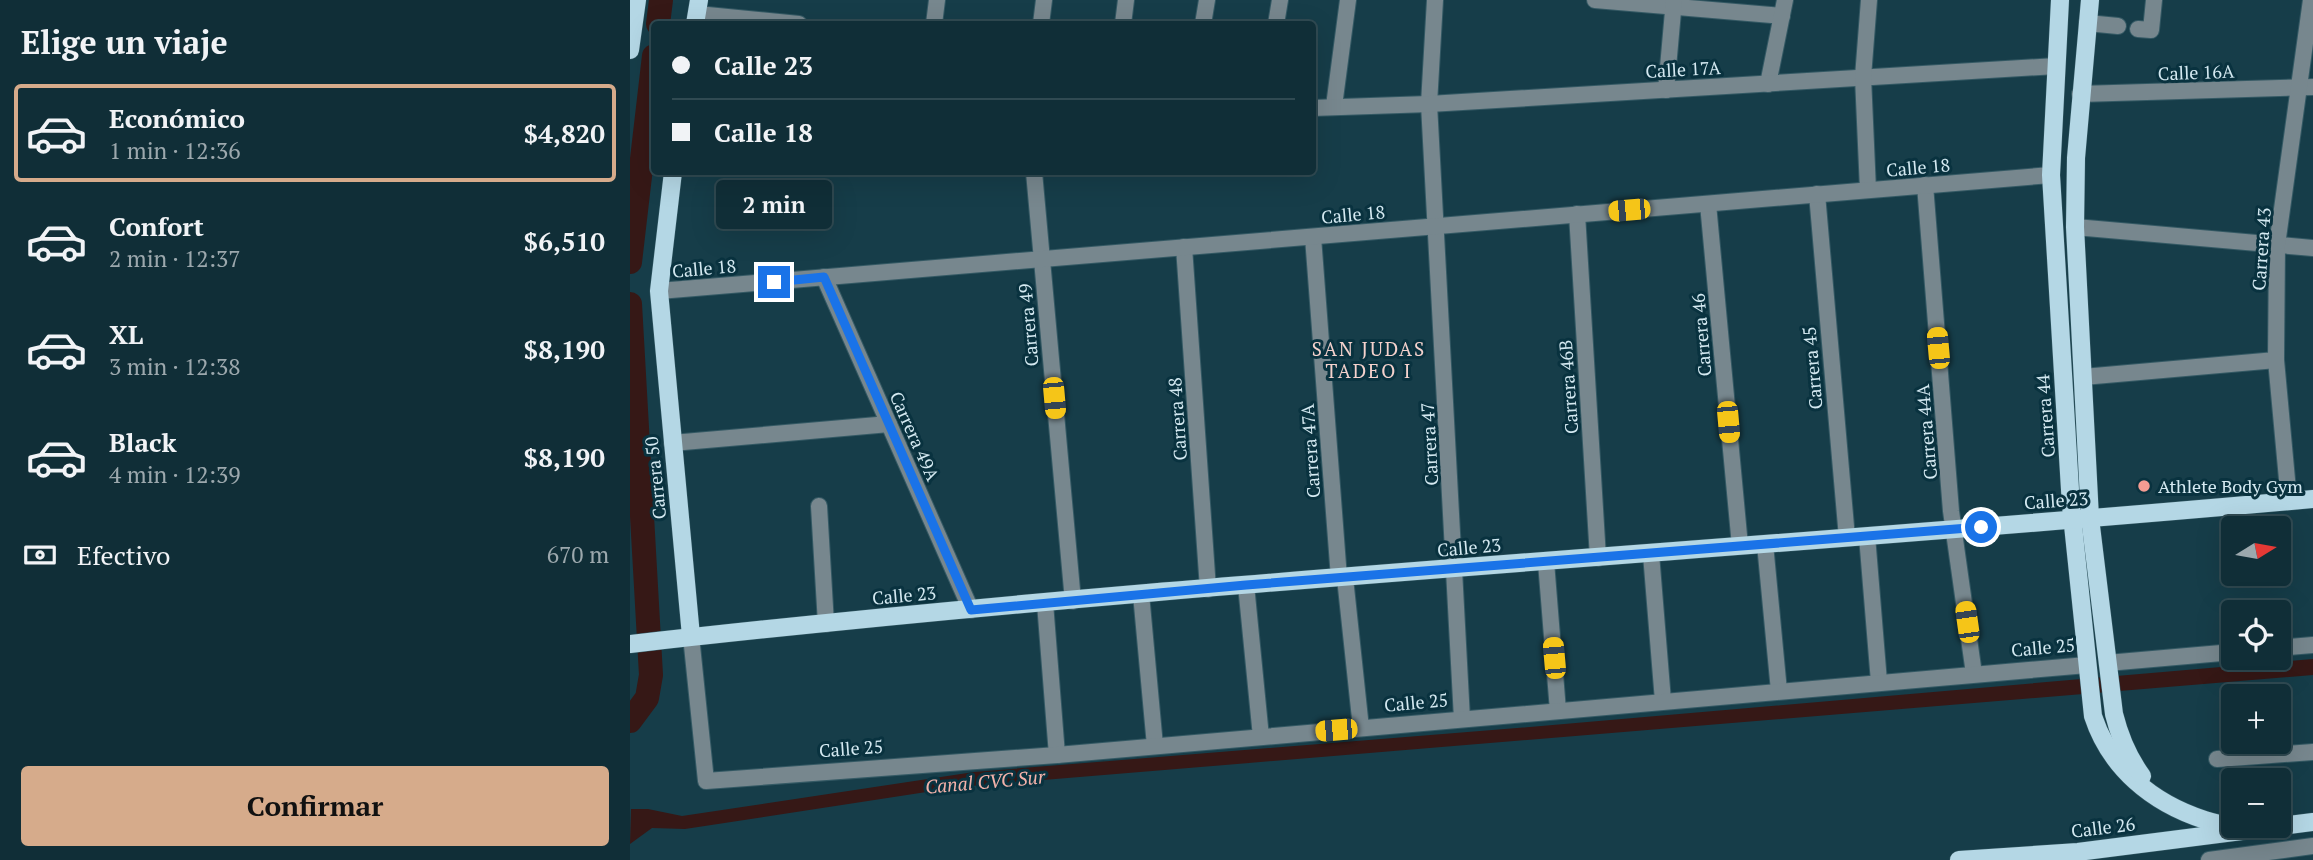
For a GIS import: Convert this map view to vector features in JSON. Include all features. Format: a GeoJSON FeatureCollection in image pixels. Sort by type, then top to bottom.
{"type":"FeatureCollection","features":[{"type":"Feature","properties":{"kind":"main road"},"geometry":{"type":"LineString","coordinates":[[2047,0],[2057,39]]}},
{"type":"Feature","properties":{"kind":"main road","name":"Carrera 44"},"geometry":{"type":"LineString","coordinates":[[2060,0],[2051,175],[2081,519],[2087,669],[2093,716],[2110,755],[2141,788],[2204,820],[2221,824]]}},
{"type":"Feature","properties":{"kind":"main road","name":"Carrera 44"},"geometry":{"type":"LineString","coordinates":[[2090,0],[2076,158],[2076,227],[2083,377],[2081,519],[2113,715],[2130,759],[2162,801]]}},
{"type":"Feature","properties":{"kind":"main road"},"geometry":{"type":"LineString","coordinates":[[630,50],[634,7]]}},
{"type":"Feature","properties":{"kind":"main road","name":"Carrera 50"},"geometry":{"type":"LineString","coordinates":[[673,175],[659,291],[685,637]]}},
{"type":"Feature","properties":{"kind":"main road","name":"Calle 23"},"geometry":{"type":"LineString","coordinates":[[632,643],[1246,585],[2313,499]]}},
{"type":"Feature","properties":{"kind":"main road"},"geometry":{"type":"LineString","coordinates":[[2291,825],[2313,822]]}},
{"type":"Feature","properties":{"kind":"main road","name":"Calle 26"},"geometry":{"type":"LineString","coordinates":[[1959,860],[2078,852],[2221,835]]}},
{"type":"Feature","properties":{"kind":"street"},"geometry":{"type":"LineString","coordinates":[[934,21],[937,0]]}},
{"type":"Feature","properties":{"kind":"street"},"geometry":{"type":"LineString","coordinates":[[1041,21],[1044,0]]}},
{"type":"Feature","properties":{"kind":"street"},"geometry":{"type":"LineString","coordinates":[[1123,21],[1126,0]]}},
{"type":"Feature","properties":{"kind":"street"},"geometry":{"type":"LineString","coordinates":[[1204,21],[1207,0]]}},
{"type":"Feature","properties":{"kind":"street"},"geometry":{"type":"LineString","coordinates":[[1276,21],[1280,0]]}},
{"type":"Feature","properties":{"kind":"street"},"geometry":{"type":"LineString","coordinates":[[1334,106],[1348,0]]}},
{"type":"Feature","properties":{"kind":"street","name":"Carrera 47"},"geometry":{"type":"LineString","coordinates":[[1435,0],[1429,104],[1462,719]]}},
{"type":"Feature","properties":{"kind":"street"},"geometry":{"type":"LineString","coordinates":[[1595,0],[1784,8],[1768,83]]}},
{"type":"Feature","properties":{"kind":"street"},"geometry":{"type":"LineString","coordinates":[[1868,190],[1863,77],[1869,0]]}},
{"type":"Feature","properties":{"kind":"street"},"geometry":{"type":"LineString","coordinates":[[2138,29],[2151,30],[2154,0]]}},
{"type":"Feature","properties":{"kind":"street","name":"Carrera 43"},"geometry":{"type":"LineString","coordinates":[[2289,501],[2276,360],[2277,245],[2306,87],[2311,0]]}},
{"type":"Feature","properties":{"kind":"street"},"geometry":{"type":"LineString","coordinates":[[1666,90],[1673,3]]}},
{"type":"Feature","properties":{"kind":"street"},"geometry":{"type":"LineString","coordinates":[[697,13],[765,21]]}},
{"type":"Feature","properties":{"kind":"street"},"geometry":{"type":"LineString","coordinates":[[2087,23],[2118,26]]}},
{"type":"Feature","properties":{"kind":"street","name":"Calle 17A"},"geometry":{"type":"LineString","coordinates":[[1316,108],[1429,104],[2056,66]]}},
{"type":"Feature","properties":{"kind":"street","name":"Calle 16A"},"geometry":{"type":"LineString","coordinates":[[2080,94],[2306,87]]}},
{"type":"Feature","properties":{"kind":"street","name":"Carrera 49"},"geometry":{"type":"LineString","coordinates":[[1034,175],[1073,601]]}},
{"type":"Feature","properties":{"kind":"street","name":"Calle 18"},"geometry":{"type":"LineString","coordinates":[[659,291],[2051,175]]}},
{"type":"Feature","properties":{"kind":"street","name":"Carrera 44A"},"geometry":{"type":"LineString","coordinates":[[1924,186],[1954,529],[1975,674]]}},
{"type":"Feature","properties":{"kind":"street","name":"Carrera 45"},"geometry":{"type":"LineString","coordinates":[[1817,194],[1847,538]]}},
{"type":"Feature","properties":{"kind":"street","name":"Carrera 46"},"geometry":{"type":"LineString","coordinates":[[1708,204],[1740,546]]}},
{"type":"Feature","properties":{"kind":"street","name":"Carrera 46B"},"geometry":{"type":"LineString","coordinates":[[1577,215],[1598,558]]}},
{"type":"Feature","properties":{"kind":"street"},"geometry":{"type":"LineString","coordinates":[[2076,227],[2313,248]]}},
{"type":"Feature","properties":{"kind":"street","name":"Carrera 47A"},"geometry":{"type":"LineString","coordinates":[[1313,236],[1342,578],[1361,728]]}},
{"type":"Feature","properties":{"kind":"street","name":"Carrera 48"},"geometry":{"type":"LineString","coordinates":[[1184,247],[1208,589]]}},
{"type":"Feature","properties":{"kind":"street","name":"Carrera 49A"},"geometry":{"type":"LineString","coordinates":[[824,277],[971,610]]}},
{"type":"Feature","properties":{"kind":"street"},"geometry":{"type":"LineString","coordinates":[[2083,377],[2276,360]]}},
{"type":"Feature","properties":{"kind":"street"},"geometry":{"type":"LineString","coordinates":[[672,443],[889,424]]}},
{"type":"Feature","properties":{"kind":"street"},"geometry":{"type":"LineString","coordinates":[[819,506],[825,624]]}},
{"type":"Feature","properties":{"kind":"street"},"geometry":{"type":"LineString","coordinates":[[1867,536],[1879,682]]}},
{"type":"Feature","properties":{"kind":"street"},"geometry":{"type":"LineString","coordinates":[[1765,544],[1779,691]]}},
{"type":"Feature","properties":{"kind":"street"},"geometry":{"type":"LineString","coordinates":[[1651,554],[1663,701]]}},
{"type":"Feature","properties":{"kind":"street"},"geometry":{"type":"LineString","coordinates":[[1546,562],[1558,711]]}},
{"type":"Feature","properties":{"kind":"street"},"geometry":{"type":"LineString","coordinates":[[1246,585],[1261,737]]}},
{"type":"Feature","properties":{"kind":"street"},"geometry":{"type":"LineString","coordinates":[[1141,594],[1155,746]]}},
{"type":"Feature","properties":{"kind":"street"},"geometry":{"type":"LineString","coordinates":[[1045,603],[1057,755]]}},
{"type":"Feature","properties":{"kind":"street","name":"Carrera 50"},"geometry":{"type":"LineString","coordinates":[[685,637],[706,781]]}},
{"type":"Feature","properties":{"kind":"street"},"geometry":{"type":"LineString","coordinates":[[2291,647],[2313,645]]}},
{"type":"Feature","properties":{"kind":"street"},"geometry":{"type":"LineString","coordinates":[[2107,667],[2221,653]]}},
{"type":"Feature","properties":{"kind":"street","name":"Calle 25"},"geometry":{"type":"LineString","coordinates":[[706,781],[1057,755],[1975,674],[2087,669]]}},
{"type":"Feature","properties":{"kind":"street"},"geometry":{"type":"LineString","coordinates":[[2217,759],[2313,752]]}},
{"type":"Feature","properties":{"kind":"street"},"geometry":{"type":"LineString","coordinates":[[2209,860],[2313,846]]}},
{"type":"Feature","properties":{"kind":"water","name":"Canal CVC Sur"},"geometry":{"type":"Polygon","coordinates":[[[2313,659],[2313,675],[959,787],[685,829],[652,828],[630,844],[631,809],[648,809],[682,816],[974,772],[2221,667],[2221,670],[2291,670],[2291,661],[2313,659]]]}},
{"type":"Feature","properties":{"kind":"waterway"},"geometry":{"type":"LineString","coordinates":[[658,21],[661,0]]}},
{"type":"Feature","properties":{"kind":"waterway"},"geometry":{"type":"LineString","coordinates":[[630,262],[651,82]]}},
{"type":"Feature","properties":{"kind":"waterway"},"geometry":{"type":"LineString","coordinates":[[630,304],[651,675],[647,698],[630,721]]}},
{"type":"Feature","properties":{"kind":"place","name":"Athlete Body Gym"},"geometry":{"type":"Point","coordinates":[2144,486]}},
{"type":"Feature","properties":{"kind":"district","name":"SAN JUDAS TADEO I"},"geometry":{"type":"Point","coordinates":[1369,359]}},
{"type":"Feature","properties":{"kind":"route"},"geometry":{"type":"LineString","coordinates":[[774,282],[824,277],[971,610],[1246,585],[1981,527]]}}]}
